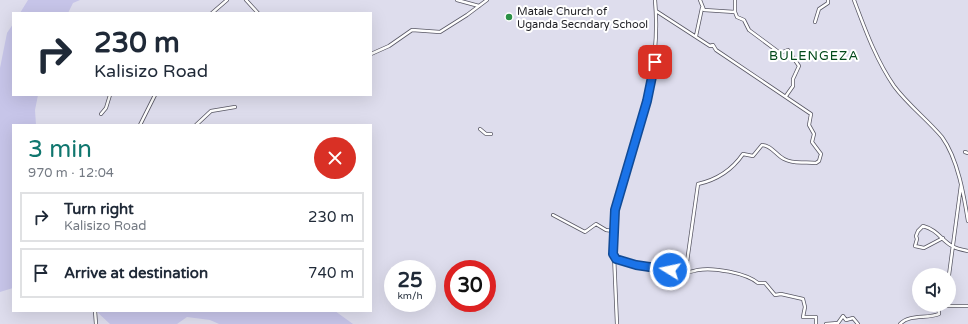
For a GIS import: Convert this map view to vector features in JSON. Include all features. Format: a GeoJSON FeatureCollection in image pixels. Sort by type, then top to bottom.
{"type":"FeatureCollection","features":[{"type":"Feature","properties":{"kind":"street"},"geometry":{"type":"LineString","coordinates":[[213,12],[227,0]]}},
{"type":"Feature","properties":{"kind":"street"},"geometry":{"type":"LineString","coordinates":[[246,0],[257,12]]}},
{"type":"Feature","properties":{"kind":"street"},"geometry":{"type":"LineString","coordinates":[[457,0],[479,6]]}},
{"type":"Feature","properties":{"kind":"street"},"geometry":{"type":"LineString","coordinates":[[372,54],[389,46],[412,30],[440,32],[487,0]]}},
{"type":"Feature","properties":{"kind":"street"},"geometry":{"type":"LineString","coordinates":[[617,324],[613,231],[617,200],[652,80],[656,52],[655,0]]}},
{"type":"Feature","properties":{"kind":"street"},"geometry":{"type":"LineString","coordinates":[[696,36],[702,8],[700,0]]}},
{"type":"Feature","properties":{"kind":"street"},"geometry":{"type":"LineString","coordinates":[[735,0],[735,12],[737,17],[744,20],[749,30],[780,53],[788,50],[799,66],[793,79],[793,86],[786,96]]}},
{"type":"Feature","properties":{"kind":"street"},"geometry":{"type":"LineString","coordinates":[[815,22],[819,9],[828,4],[828,0]]}},
{"type":"Feature","properties":{"kind":"street"},"geometry":{"type":"LineString","coordinates":[[854,0],[865,29],[886,72],[905,100],[944,141],[961,184],[968,221]]}},
{"type":"Feature","properties":{"kind":"street"},"geometry":{"type":"LineString","coordinates":[[702,8],[708,11],[735,12]]}},
{"type":"Feature","properties":{"kind":"street"},"geometry":{"type":"LineString","coordinates":[[656,11],[710,46],[713,45],[716,50],[744,67],[750,73],[812,115],[809,125],[814,134],[813,145],[820,152],[819,161],[816,163],[792,162],[782,158],[768,146],[762,145],[753,156],[743,154],[737,162],[719,177],[698,184],[686,262],[682,272]]}},
{"type":"Feature","properties":{"kind":"street"},"geometry":{"type":"LineString","coordinates":[[101,114],[106,108],[110,96]]}},
{"type":"Feature","properties":{"kind":"street"},"geometry":{"type":"LineString","coordinates":[[140,124],[154,96]]}},
{"type":"Feature","properties":{"kind":"street"},"geometry":{"type":"LineString","coordinates":[[197,124],[211,112],[235,107]]}},
{"type":"Feature","properties":{"kind":"street"},"geometry":{"type":"LineString","coordinates":[[480,129],[486,134],[491,134]]}},
{"type":"Feature","properties":{"kind":"street"},"geometry":{"type":"LineString","coordinates":[[949,268],[961,184]]}},
{"type":"Feature","properties":{"kind":"street"},"geometry":{"type":"LineString","coordinates":[[553,215],[586,232],[596,224],[606,230],[613,231]]}},
{"type":"Feature","properties":{"kind":"street"},"geometry":{"type":"LineString","coordinates":[[943,238],[924,248],[915,246],[917,239],[916,236],[918,231],[923,226],[930,228],[943,238],[952,246],[968,251]]}},
{"type":"Feature","properties":{"kind":"street"},"geometry":{"type":"LineString","coordinates":[[613,254],[616,259],[636,265],[682,272],[716,269],[752,278],[758,283],[765,283],[775,295],[781,294],[803,298],[806,307],[803,317],[816,317],[816,324]]}},
{"type":"Feature","properties":{"kind":"street"},"geometry":{"type":"LineString","coordinates":[[956,305],[968,306]]}},
{"type":"Feature","properties":{"kind":"street"},"geometry":{"type":"LineString","coordinates":[[95,312],[96,324]]}},
{"type":"Feature","properties":{"kind":"street"},"geometry":{"type":"LineString","coordinates":[[900,324],[914,317],[931,317],[939,314],[939,312]]}},
{"type":"Feature","properties":{"kind":"street"},"geometry":{"type":"LineString","coordinates":[[826,324],[838,323],[842,316],[846,320],[853,318],[858,324]]}},
{"type":"Feature","properties":{"kind":"shaded area"},"geometry":{"type":"Polygon","coordinates":[[[28,0],[80,0],[73,3],[68,12],[21,12],[28,0]]]}},
{"type":"Feature","properties":{"kind":"shaded area"},"geometry":{"type":"Polygon","coordinates":[[[12,26],[12,96],[38,96],[35,110],[36,124],[12,124],[12,288],[0,292],[0,68],[7,33],[12,26]]]}},
{"type":"Feature","properties":{"kind":"shaded area"},"geometry":{"type":"Polygon","coordinates":[[[97,312],[336,312],[353,324],[219,324],[210,320],[187,317],[177,324],[110,324],[97,312]]]}},
{"type":"Feature","properties":{"kind":"place","name":"Matale Church of Uganda Secndary School"},"geometry":{"type":"Point","coordinates":[509,17]}},
{"type":"Feature","properties":{"kind":"district","name":"BULENGEZA"},"geometry":{"type":"Point","coordinates":[814,56]}},
{"type":"Feature","properties":{"kind":"route"},"geometry":{"type":"LineString","coordinates":[[655,62],[647,101],[617,200],[613,220],[613,254],[616,259],[636,265],[670,270]]}}]}
